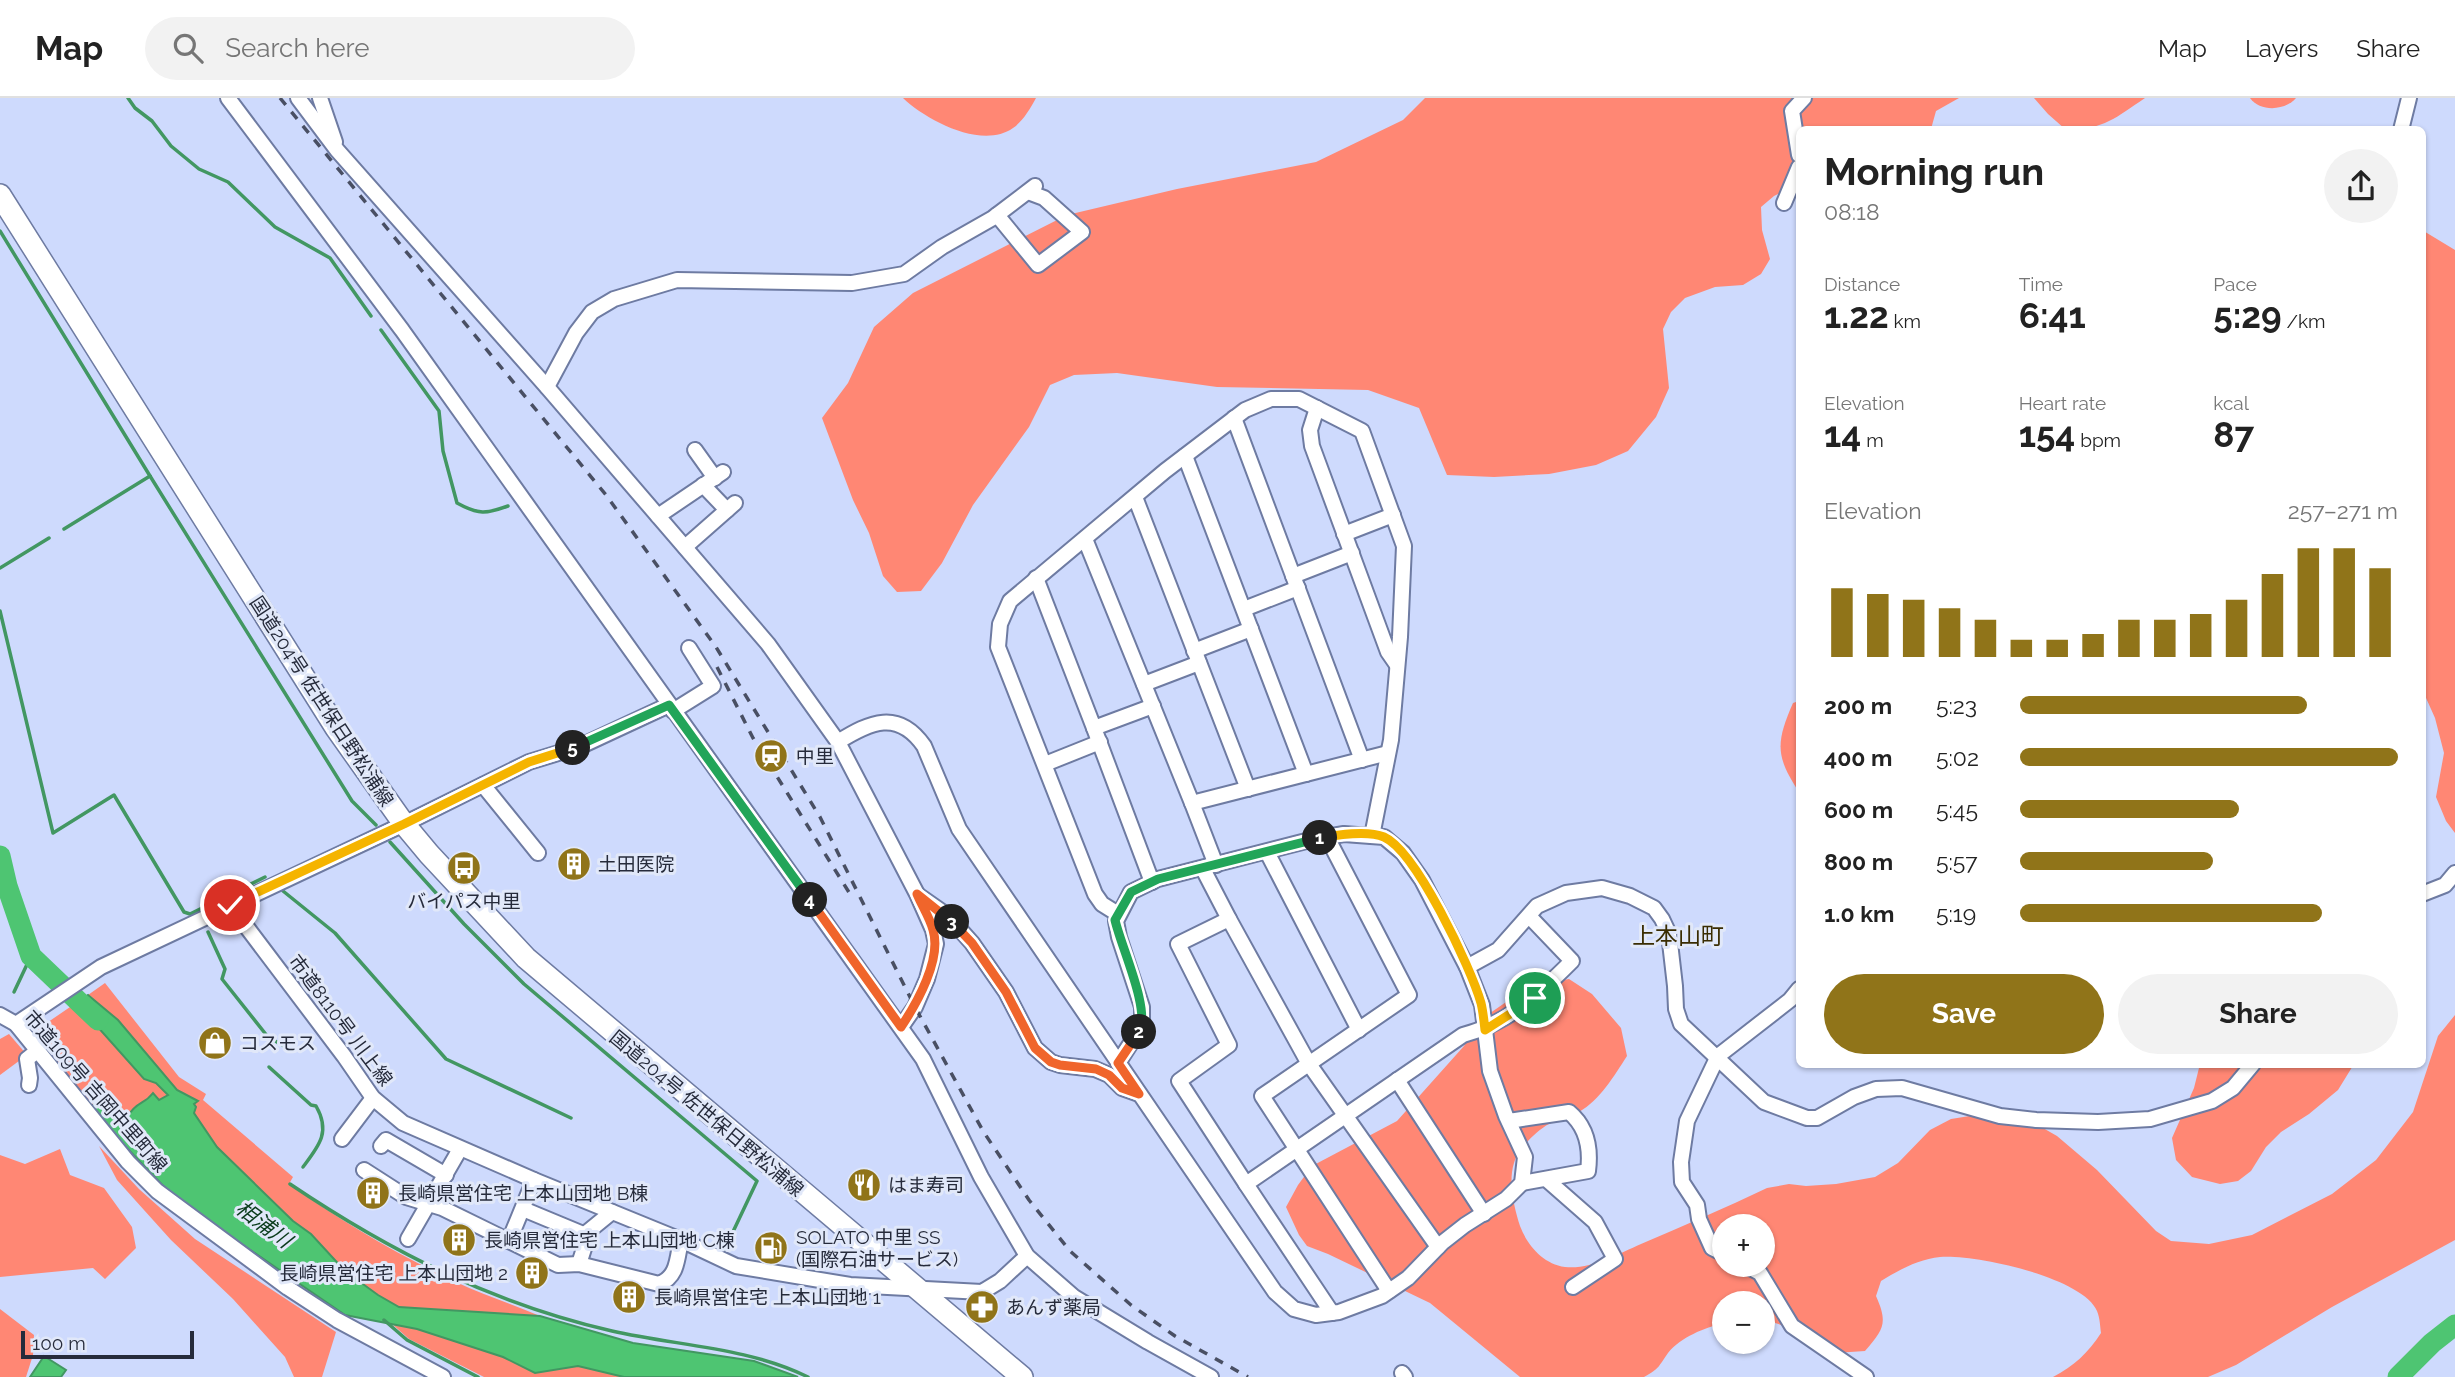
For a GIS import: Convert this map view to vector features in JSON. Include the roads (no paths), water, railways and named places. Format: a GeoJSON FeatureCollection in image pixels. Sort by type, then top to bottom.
{"type":"FeatureCollection","features":[{"type":"Feature","properties":{"kind":"highway","name":"国道204号 佐世保日野松浦線"},"geometry":{"type":"LineString","coordinates":[[0,195],[336,728],[404,824],[526,958],[1022,1377]]}},
{"type":"Feature","properties":{"kind":"street"},"geometry":{"type":"LineString","coordinates":[[228,98],[402,330],[901,1027],[923,1059],[981,1177],[1027,1256],[1074,1297],[1211,1377]]}},
{"type":"Feature","properties":{"kind":"street"},"geometry":{"type":"LineString","coordinates":[[298,98],[337,150],[547,387],[768,644],[838,742],[933,930],[936,944],[927,979],[915,1007],[901,1027]]}},
{"type":"Feature","properties":{"kind":"street"},"geometry":{"type":"LineString","coordinates":[[320,98],[337,150]]}},
{"type":"Feature","properties":{"kind":"street"},"geometry":{"type":"LineString","coordinates":[[1796,137],[1792,111],[1804,98]]}},
{"type":"Feature","properties":{"kind":"street"},"geometry":{"type":"LineString","coordinates":[[2402,126],[2409,98]]}},
{"type":"Feature","properties":{"kind":"street"},"geometry":{"type":"LineString","coordinates":[[1784,203],[1796,174]]}},
{"type":"Feature","properties":{"kind":"street"},"geometry":{"type":"LineString","coordinates":[[547,387],[576,333],[592,312],[614,299],[677,279],[852,283],[904,274],[942,247],[997,215],[1032,189],[1082,232],[1038,265],[997,215]]}},
{"type":"Feature","properties":{"kind":"street"},"geometry":{"type":"LineString","coordinates":[[1118,914],[1102,904],[1095,894],[999,647],[1000,624],[1010,601],[1036,578],[1234,418],[1271,398],[1299,399],[1362,431],[1404,546],[1397,665],[1388,753],[1373,836]]}},
{"type":"Feature","properties":{"kind":"street"},"geometry":{"type":"LineString","coordinates":[[1317,408],[1310,430],[1312,446],[1388,652],[1397,665]]}},
{"type":"Feature","properties":{"kind":"street"},"geometry":{"type":"LineString","coordinates":[[1234,418],[1362,760]]}},
{"type":"Feature","properties":{"kind":"street"},"geometry":{"type":"LineString","coordinates":[[685,548],[731,507],[695,450]]}},
{"type":"Feature","properties":{"kind":"street"},"geometry":{"type":"LineString","coordinates":[[1185,456],[1306,774]]}},
{"type":"Feature","properties":{"kind":"street"},"geometry":{"type":"LineString","coordinates":[[658,516],[714,478]]}},
{"type":"Feature","properties":{"kind":"street"},"geometry":{"type":"LineString","coordinates":[[1135,497],[1248,789]]}},
{"type":"Feature","properties":{"kind":"street"},"geometry":{"type":"LineString","coordinates":[[1344,534],[1393,515]]}},
{"type":"Feature","properties":{"kind":"street"},"geometry":{"type":"LineString","coordinates":[[1085,539],[1192,803],[1209,867],[1229,919],[1309,1064],[1438,1247]]}},
{"type":"Feature","properties":{"kind":"street"},"geometry":{"type":"LineString","coordinates":[[1244,609],[1352,554]]}},
{"type":"Feature","properties":{"kind":"street"},"geometry":{"type":"LineString","coordinates":[[1036,578],[1152,882]]}},
{"type":"Feature","properties":{"kind":"street"},"geometry":{"type":"LineString","coordinates":[[1144,684],[1251,629]]}},
{"type":"Feature","properties":{"kind":"street"},"geometry":{"type":"LineString","coordinates":[[16,1024],[101,967],[529,762],[581,746],[671,708],[713,686],[689,648]]}},
{"type":"Feature","properties":{"kind":"street"},"geometry":{"type":"LineString","coordinates":[[1045,764],[1153,706]]}},
{"type":"Feature","properties":{"kind":"street"},"geometry":{"type":"LineString","coordinates":[[838,742],[864,726],[889,721],[916,735],[924,746],[959,829],[1139,1094],[1275,1292],[1294,1309],[1316,1315],[1332,1313],[1382,1296],[1408,1278],[1438,1247],[1465,1225],[1506,1199],[1521,1183],[1525,1157],[1490,1071],[1482,1005],[1467,967],[1422,880],[1403,853],[1384,837],[1344,834],[1327,837],[1152,882],[1131,892],[1115,920],[1142,1007],[1142,1026],[1118,1063]]}},
{"type":"Feature","properties":{"kind":"street"},"geometry":{"type":"LineString","coordinates":[[1192,803],[1388,753]]}},
{"type":"Feature","properties":{"kind":"street"},"geometry":{"type":"LineString","coordinates":[[483,785],[538,853]]}},
{"type":"Feature","properties":{"kind":"street"},"geometry":{"type":"LineString","coordinates":[[1327,837],[1409,995],[1262,1097],[1389,1291]]}},
{"type":"Feature","properties":{"kind":"street"},"geometry":{"type":"LineString","coordinates":[[1268,852],[1359,1030]]}},
{"type":"Feature","properties":{"kind":"street"},"geometry":{"type":"LineString","coordinates":[[2426,892],[2445,885],[2455,873]]}},
{"type":"Feature","properties":{"kind":"street"},"geometry":{"type":"LineString","coordinates":[[1467,967],[1498,950],[1537,906],[1566,893],[1602,888],[1630,896],[1654,908],[1668,934],[1676,1009],[1681,1024],[1764,1102],[1807,1118],[1817,1118],[1876,1088],[1902,1088],[2000,1116],[2098,1122],[2150,1119],[2212,1101],[2233,1088],[2250,1068]]}},
{"type":"Feature","properties":{"kind":"street"},"geometry":{"type":"LineString","coordinates":[[917,894],[948,916],[972,943],[1006,992],[1035,1048],[1051,1062],[1096,1069],[1109,1075],[1122,1088],[1139,1094]]}},
{"type":"Feature","properties":{"kind":"street","name":"市道8110号 川上線"},"geometry":{"type":"LineString","coordinates":[[230,905],[373,1098],[403,1122],[460,1149],[681,1240],[736,1266],[850,1285],[982,1292],[1000,1281],[1027,1256]]}},
{"type":"Feature","properties":{"kind":"street"},"geometry":{"type":"LineString","coordinates":[[1246,1184],[1463,1035],[1485,1030],[1535,998],[1572,961],[1529,916]]}},
{"type":"Feature","properties":{"kind":"street"},"geometry":{"type":"LineString","coordinates":[[1229,919],[1178,944],[1228,1045],[1179,1082],[1332,1313]]}},
{"type":"Feature","properties":{"kind":"street"},"geometry":{"type":"LineString","coordinates":[[1712,1248],[1699,1219],[1698,1205],[1682,1182],[1681,1162],[1687,1121],[1718,1056],[1796,993]]}},
{"type":"Feature","properties":{"kind":"street","name":"市道109号 吉岡中里町線"},"geometry":{"type":"LineString","coordinates":[[0,1015],[16,1024],[128,1162],[157,1191],[327,1314],[443,1377]]}},
{"type":"Feature","properties":{"kind":"street"},"geometry":{"type":"LineString","coordinates":[[29,1085],[27,1059],[37,1051]]}},
{"type":"Feature","properties":{"kind":"street"},"geometry":{"type":"LineString","coordinates":[[1397,1080],[1485,1214]]}},
{"type":"Feature","properties":{"kind":"street"},"geometry":{"type":"LineString","coordinates":[[342,1139],[373,1098]]}},
{"type":"Feature","properties":{"kind":"street"},"geometry":{"type":"LineString","coordinates":[[1509,1121],[1569,1112],[1579,1120],[1591,1154],[1588,1171],[1521,1183]]}},
{"type":"Feature","properties":{"kind":"street"},"geometry":{"type":"LineString","coordinates":[[398,1147],[403,1122]]}},
{"type":"Feature","properties":{"kind":"street"},"geometry":{"type":"LineString","coordinates":[[381,1146],[386,1140],[446,1175]]}},
{"type":"Feature","properties":{"kind":"street"},"geometry":{"type":"LineString","coordinates":[[408,1239],[460,1149]]}},
{"type":"Feature","properties":{"kind":"street"},"geometry":{"type":"LineString","coordinates":[[363,1170],[406,1197],[442,1208],[558,1265],[579,1264],[659,1284],[668,1281],[674,1274],[681,1240]]}},
{"type":"Feature","properties":{"kind":"street"},"geometry":{"type":"LineString","coordinates":[[1546,1179],[1595,1222],[1615,1259],[1573,1287]]}},
{"type":"Feature","properties":{"kind":"street"},"geometry":{"type":"LineString","coordinates":[[509,1241],[534,1180]]}},
{"type":"Feature","properties":{"kind":"street"},"geometry":{"type":"LineString","coordinates":[[523,1209],[588,1236],[579,1264]]}},
{"type":"Feature","properties":{"kind":"street"},"geometry":{"type":"LineString","coordinates":[[585,1234],[612,1212]]}},
{"type":"Feature","properties":{"kind":"street"},"geometry":{"type":"LineString","coordinates":[[1762,1277],[1792,1326],[1866,1377]]}},
{"type":"Feature","properties":{"kind":"water"},"geometry":{"type":"Polygon","coordinates":[[[88,995],[118,1020],[177,1090],[198,1101],[194,1104],[194,1113],[217,1147],[293,1221],[311,1234],[345,1271],[399,1307],[540,1316],[633,1343],[754,1361],[798,1377],[624,1377],[578,1366],[535,1373],[503,1357],[417,1329],[345,1315],[170,1193],[123,1144],[92,1106],[100,1099],[117,1112],[128,1116],[153,1093],[159,1100],[168,1095],[156,1083],[144,1079],[88,1016],[73,1005],[88,995]]]}},
{"type":"Feature","properties":{"kind":"water"},"geometry":{"type":"Polygon","coordinates":[[[44,1356],[66,1370],[61,1377],[30,1377],[44,1356]]]}},
{"type":"Feature","properties":{"kind":"waterway"},"geometry":{"type":"LineString","coordinates":[[128,98],[135,108],[152,121],[171,146],[199,169],[228,182],[275,227],[330,258],[371,316]]}},
{"type":"Feature","properties":{"kind":"waterway"},"geometry":{"type":"LineString","coordinates":[[0,231],[150,476]]}},
{"type":"Feature","properties":{"kind":"waterway"},"geometry":{"type":"LineString","coordinates":[[381,330],[439,411],[443,451],[457,503],[482,512],[508,506]]}},
{"type":"Feature","properties":{"kind":"waterway"},"geometry":{"type":"LineString","coordinates":[[64,529],[150,476],[352,801],[376,825]]}},
{"type":"Feature","properties":{"kind":"waterway"},"geometry":{"type":"LineString","coordinates":[[0,568],[49,538]]}},
{"type":"Feature","properties":{"kind":"waterway"},"geometry":{"type":"LineString","coordinates":[[0,611],[53,833],[114,795],[184,912],[190,914],[265,877]]}},
{"type":"Feature","properties":{"kind":"waterway"},"geometry":{"type":"LineString","coordinates":[[390,842],[464,924],[524,984],[757,1181],[722,1255]]}},
{"type":"Feature","properties":{"kind":"waterway","name":"相浦川"},"geometry":{"type":"LineString","coordinates":[[0,856],[7,886],[31,956],[98,1020]]}},
{"type":"Feature","properties":{"kind":"waterway"},"geometry":{"type":"LineString","coordinates":[[283,891],[335,933],[446,1059],[571,1118]]}},
{"type":"Feature","properties":{"kind":"waterway"},"geometry":{"type":"LineString","coordinates":[[208,932],[225,969],[222,979],[268,1037],[284,1046]]}},
{"type":"Feature","properties":{"kind":"waterway"},"geometry":{"type":"LineString","coordinates":[[14,992],[31,956]]}},
{"type":"Feature","properties":{"kind":"waterway"},"geometry":{"type":"LineString","coordinates":[[269,1067],[311,1105],[316,1106],[320,1115],[323,1124],[321,1138],[303,1167]]}},
{"type":"Feature","properties":{"kind":"waterway"},"geometry":{"type":"LineString","coordinates":[[290,1184],[366,1232],[485,1291],[568,1320],[637,1336],[737,1353],[785,1367],[808,1377]]}},
{"type":"Feature","properties":{"kind":"waterway"},"geometry":{"type":"LineString","coordinates":[[384,1320],[407,1340],[478,1377]]}},
{"type":"Feature","properties":{"kind":"waterway"},"geometry":{"type":"LineString","coordinates":[[2398,1377],[2432,1343],[2455,1325]]}},
{"type":"Feature","properties":{"kind":"railway"},"geometry":{"type":"LineString","coordinates":[[280,98],[606,495],[716,647],[820,817],[915,1007],[983,1131],[1029,1200],[1070,1251],[1131,1305],[1175,1336],[1248,1377]]}},
{"type":"Feature","properties":{"kind":"railway"},"geometry":{"type":"LineString","coordinates":[[717,667],[753,738],[850,894]]}},
{"type":"Feature","properties":{"kind":"place","name":"中里"},"geometry":{"type":"Point","coordinates":[771,756]}},
{"type":"Feature","properties":{"kind":"place","name":"土田医院"},"geometry":{"type":"Point","coordinates":[574,864]}},
{"type":"Feature","properties":{"kind":"place","name":"バイパス中里"},"geometry":{"type":"Point","coordinates":[464,868]}},
{"type":"Feature","properties":{"kind":"place","name":"コスモス"},"geometry":{"type":"Point","coordinates":[215,1043]}},
{"type":"Feature","properties":{"kind":"place","name":"はま寿司"},"geometry":{"type":"Point","coordinates":[864,1185]}},
{"type":"Feature","properties":{"kind":"place","name":"長崎県営住宅 上本山団地 B棟"},"geometry":{"type":"Point","coordinates":[373,1193]}},
{"type":"Feature","properties":{"kind":"place","name":"長崎県営住宅 上本山団地 C棟"},"geometry":{"type":"Point","coordinates":[459,1240]}},
{"type":"Feature","properties":{"kind":"place","name":"SOLATO 中里 SS (国際石油サービス)"},"geometry":{"type":"Point","coordinates":[771,1248]}},
{"type":"Feature","properties":{"kind":"place","name":"長崎県営住宅 上本山団地 2"},"geometry":{"type":"Point","coordinates":[532,1273]}},
{"type":"Feature","properties":{"kind":"place","name":"長崎県営住宅 上本山団地 1"},"geometry":{"type":"Point","coordinates":[629,1297]}},
{"type":"Feature","properties":{"kind":"place","name":"あんず薬局"},"geometry":{"type":"Point","coordinates":[982,1307]}},
{"type":"Feature","properties":{"kind":"district","name":"上本山町"},"geometry":{"type":"Point","coordinates":[1678,935]}}]}
